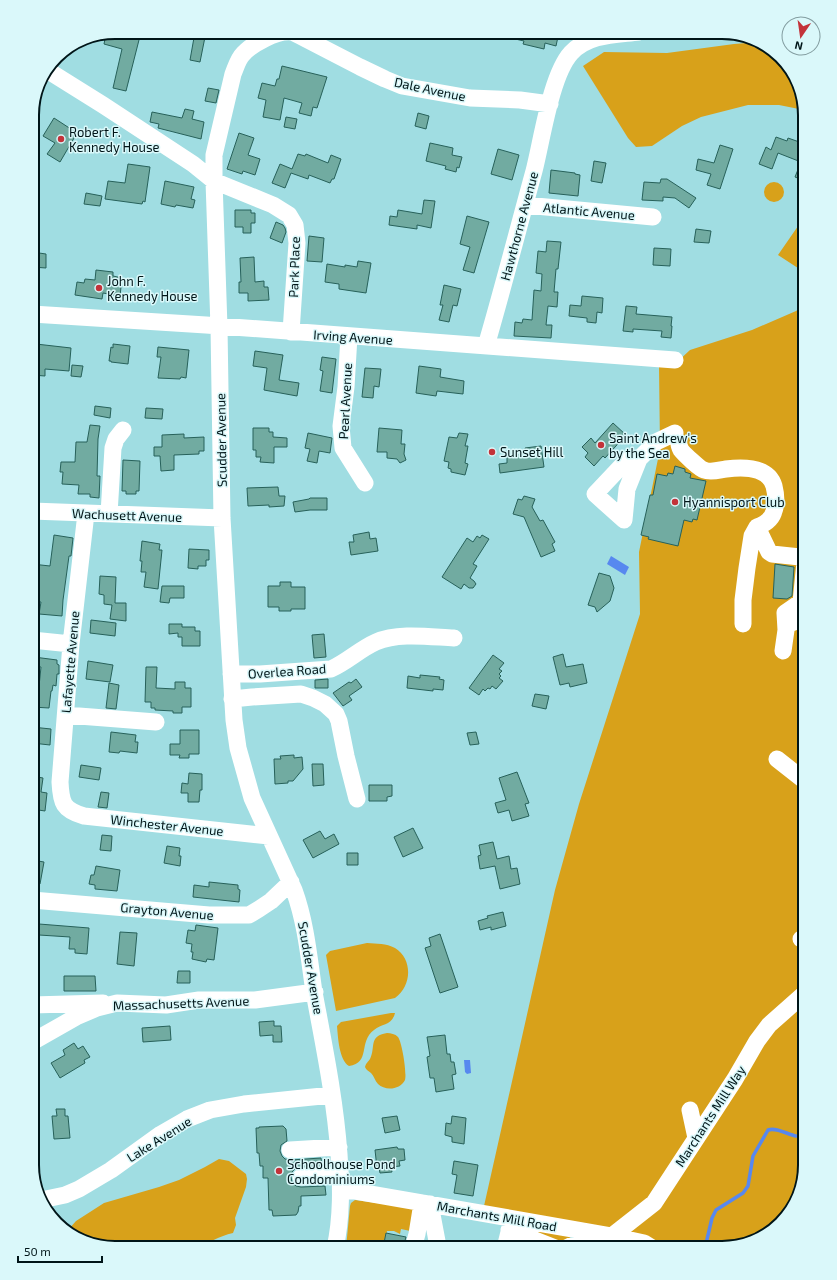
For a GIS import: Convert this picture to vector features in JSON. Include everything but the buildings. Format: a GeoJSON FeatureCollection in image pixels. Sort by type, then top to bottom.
{"type":"FeatureCollection","features":[{"type":"Feature","properties":{"kind":"street","name":"Dale Avenue"},"geometry":{"type":"LineString","coordinates":[[214,182],[214,155],[233,74],[243,54],[265,39]]}},
{"type":"Feature","properties":{"kind":"street","name":"Dale Avenue"},"geometry":{"type":"LineString","coordinates":[[306,39],[385,80],[402,86],[470,98],[520,100],[550,104]]}},
{"type":"Feature","properties":{"kind":"street","name":"Hawthorne Avenue"},"geometry":{"type":"LineString","coordinates":[[486,346],[559,73],[565,60],[578,47],[586,41],[593,39]]}},
{"type":"Feature","properties":{"kind":"street"},"geometry":{"type":"LineString","coordinates":[[52,73],[193,164],[214,182]]}},
{"type":"Feature","properties":{"kind":"street","name":"Scudder Avenue"},"geometry":{"type":"LineString","coordinates":[[214,182],[222,518],[234,720],[238,748],[249,789],[291,882],[300,912],[315,992],[339,1147],[341,1191],[340,1214],[336,1241]]}},
{"type":"Feature","properties":{"kind":"street","name":"Park Place"},"geometry":{"type":"LineString","coordinates":[[214,182],[273,205],[290,215],[295,225],[297,242],[291,332]]}},
{"type":"Feature","properties":{"kind":"street","name":"Atlantic Avenue"},"geometry":{"type":"LineString","coordinates":[[524,205],[653,217]]}},
{"type":"Feature","properties":{"kind":"street","name":"Irving Avenue"},"geometry":{"type":"LineString","coordinates":[[39,314],[675,360]]}},
{"type":"Feature","properties":{"kind":"street","name":"Pearl Avenue"},"geometry":{"type":"LineString","coordinates":[[349,336],[346,387],[341,426],[343,448],[365,483]]}},
{"type":"Feature","properties":{"kind":"street"},"geometry":{"type":"LineString","coordinates":[[110,514],[113,448],[116,439],[123,430]]}},
{"type":"Feature","properties":{"kind":"street"},"geometry":{"type":"LineString","coordinates":[[639,459],[656,442],[677,439],[681,450],[698,467],[711,472],[727,469],[748,468],[759,471],[768,476],[773,483],[775,492],[774,511],[768,521],[757,527],[752,536],[743,600],[743,624]]}},
{"type":"Feature","properties":{"kind":"street","name":"Wachusett Avenue"},"geometry":{"type":"LineString","coordinates":[[39,511],[222,518]]}},
{"type":"Feature","properties":{"kind":"street","name":"Lafayette Avenue"},"geometry":{"type":"LineString","coordinates":[[67,808],[60,798],[60,782],[71,644],[85,514]]}},
{"type":"Feature","properties":{"kind":"street"},"geometry":{"type":"LineString","coordinates":[[757,527],[769,552],[772,554],[798,557]]}},
{"type":"Feature","properties":{"kind":"street"},"geometry":{"type":"LineString","coordinates":[[783,651],[786,625],[785,613],[798,603]]}},
{"type":"Feature","properties":{"kind":"street"},"geometry":{"type":"LineString","coordinates":[[786,625],[798,620]]}},
{"type":"Feature","properties":{"kind":"street","name":"Overlea Road"},"geometry":{"type":"LineString","coordinates":[[231,674],[260,674],[331,669],[371,645],[389,637],[454,638]]}},
{"type":"Feature","properties":{"kind":"street"},"geometry":{"type":"LineString","coordinates":[[39,641],[71,644]]}},
{"type":"Feature","properties":{"kind":"street"},"geometry":{"type":"LineString","coordinates":[[232,699],[252,696],[301,694],[325,704],[336,714],[357,799]]}},
{"type":"Feature","properties":{"kind":"street"},"geometry":{"type":"LineString","coordinates":[[66,715],[156,722]]}},
{"type":"Feature","properties":{"kind":"street"},"geometry":{"type":"LineString","coordinates":[[777,759],[798,776]]}},
{"type":"Feature","properties":{"kind":"street","name":"Winchester Avenue"},"geometry":{"type":"LineString","coordinates":[[67,808],[72,813],[84,816],[269,836]]}},
{"type":"Feature","properties":{"kind":"street","name":"Grayton Avenue"},"geometry":{"type":"LineString","coordinates":[[39,901],[209,915],[249,915],[271,901],[291,882]]}},
{"type":"Feature","properties":{"kind":"street","name":"Massachusetts Avenue"},"geometry":{"type":"LineString","coordinates":[[39,1038],[76,1017],[97,1008],[117,1003],[166,1005],[199,1000],[254,1000],[315,992]]}},
{"type":"Feature","properties":{"kind":"street","name":"Marchants Mill Way"},"geometry":{"type":"LineString","coordinates":[[612,1236],[654,1203],[735,1079],[757,1041],[769,1025],[798,999]]}},
{"type":"Feature","properties":{"kind":"street"},"geometry":{"type":"LineString","coordinates":[[39,1005],[117,1003]]}},
{"type":"Feature","properties":{"kind":"street","name":"Lake Avenue"},"geometry":{"type":"LineString","coordinates":[[47,1199],[65,1195],[79,1189],[111,1170],[161,1134],[187,1119],[210,1110],[244,1104],[332,1095]]}},
{"type":"Feature","properties":{"kind":"street"},"geometry":{"type":"LineString","coordinates":[[690,1110],[696,1138]]}},
{"type":"Feature","properties":{"kind":"street"},"geometry":{"type":"LineString","coordinates":[[290,1150],[339,1147]]}},
{"type":"Feature","properties":{"kind":"street"},"geometry":{"type":"LineString","coordinates":[[301,1177],[341,1174]]}},
{"type":"Feature","properties":{"kind":"street","name":"Marchants Mill Road"},"geometry":{"type":"LineString","coordinates":[[341,1191],[354,1191],[426,1204],[511,1224],[582,1231],[612,1236],[630,1241]]}},
{"type":"Feature","properties":{"kind":"street"},"geometry":{"type":"LineString","coordinates":[[415,1241],[426,1204]]}},
{"type":"Feature","properties":{"kind":"street"},"geometry":{"type":"LineString","coordinates":[[426,1204],[436,1236],[436,1241]]}},
{"type":"Feature","properties":{"kind":"street"},"geometry":{"type":"LineString","coordinates":[[636,1217],[646,1241]]}},
{"type":"Feature","properties":{"kind":"street"},"geometry":{"type":"LineString","coordinates":[[507,1241],[511,1224],[542,1241]]}},
{"type":"Feature","properties":{"kind":"street"},"geometry":{"type":"LineString","coordinates":[[578,1241],[582,1231]]}},
{"type":"Feature","properties":{"kind":"shaded area"},"geometry":{"type":"Polygon","coordinates":[[[746,43],[756,47],[776,61],[788,77],[795,95],[797,109],[779,105],[748,105],[701,117],[682,126],[652,146],[636,147],[628,138],[583,66],[604,52],[667,53],[746,43]]]}},
{"type":"Feature","properties":{"kind":"shaded area"},"geometry":{"type":"Polygon","coordinates":[[[774,182],[781,185],[784,192],[781,199],[774,202],[767,199],[764,192],[767,185],[774,182]]]}},
{"type":"Feature","properties":{"kind":"shaded area"},"geometry":{"type":"Polygon","coordinates":[[[798,226],[798,268],[778,255],[798,226]]]}},
{"type":"Feature","properties":{"kind":"shaded area","name":"Hyannisport Club"},"geometry":{"type":"Polygon","coordinates":[[[798,309],[798,1165],[792,1194],[788,1203],[776,1219],[760,1231],[742,1238],[722,1241],[619,1241],[484,1206],[555,890],[579,804],[640,614],[639,552],[660,449],[659,365],[675,364],[690,350],[752,330],[798,309]]]}},
{"type":"Feature","properties":{"kind":"shaded area"},"geometry":{"type":"Polygon","coordinates":[[[367,943],[388,945],[401,953],[405,959],[408,973],[405,987],[395,998],[336,1011],[326,955],[330,951],[367,943]]]}},
{"type":"Feature","properties":{"kind":"shaded area"},"geometry":{"type":"Polygon","coordinates":[[[395,1013],[392,1020],[377,1028],[369,1035],[360,1061],[349,1066],[341,1054],[337,1026],[341,1022],[395,1013]]]}},
{"type":"Feature","properties":{"kind":"shaded area"},"geometry":{"type":"Polygon","coordinates":[[[387,1033],[396,1035],[400,1040],[405,1065],[405,1080],[396,1088],[384,1088],[378,1084],[372,1074],[365,1067],[372,1055],[375,1039],[381,1034],[387,1033]]]}},
{"type":"Feature","properties":{"kind":"shaded area"},"geometry":{"type":"Polygon","coordinates":[[[219,1159],[229,1161],[246,1174],[246,1187],[235,1218],[236,1225],[233,1233],[212,1241],[110,1241],[91,1237],[71,1227],[76,1221],[104,1203],[179,1180],[219,1159]]]}},
{"type":"Feature","properties":{"kind":"shaded area"},"geometry":{"type":"Polygon","coordinates":[[[355,1200],[414,1208],[415,1232],[401,1229],[400,1234],[394,1231],[387,1231],[385,1241],[347,1241],[351,1203],[355,1200]]]}},
{"type":"Feature","properties":{"kind":"shaded area"},"geometry":{"type":"Polygon","coordinates":[[[518,1223],[573,1235],[566,1241],[556,1241],[518,1223]]]}},
{"type":"Feature","properties":{"kind":"water"},"geometry":{"type":"Polygon","coordinates":[[[611,556],[629,567],[625,575],[607,564],[611,556]]]}},
{"type":"Feature","properties":{"kind":"water"},"geometry":{"type":"Polygon","coordinates":[[[464,1060],[470,1060],[471,1073],[467,1074],[465,1072],[464,1060]]]}},
{"type":"Feature","properties":{"kind":"waterway"},"geometry":{"type":"LineString","coordinates":[[707,1241],[712,1218],[716,1210],[743,1193],[748,1186],[753,1156],[768,1130],[773,1129],[798,1136]]}},
{"type":"Feature","properties":{"kind":"place","name":"Robert F. Kennedy House"},"geometry":{"type":"Point","coordinates":[61,139]}},
{"type":"Feature","properties":{"kind":"place","name":"John F. Kennedy House"},"geometry":{"type":"Point","coordinates":[99,288]}},
{"type":"Feature","properties":{"kind":"place","name":"Saint Andrew's by the Sea"},"geometry":{"type":"Point","coordinates":[601,445]}},
{"type":"Feature","properties":{"kind":"place","name":"Sunset Hill"},"geometry":{"type":"Point","coordinates":[492,452]}},
{"type":"Feature","properties":{"kind":"place","name":"Hyannisport Club"},"geometry":{"type":"Point","coordinates":[675,502]}},
{"type":"Feature","properties":{"kind":"place","name":"Schoolhouse Pond Condominiums"},"geometry":{"type":"Point","coordinates":[279,1171]}}]}
